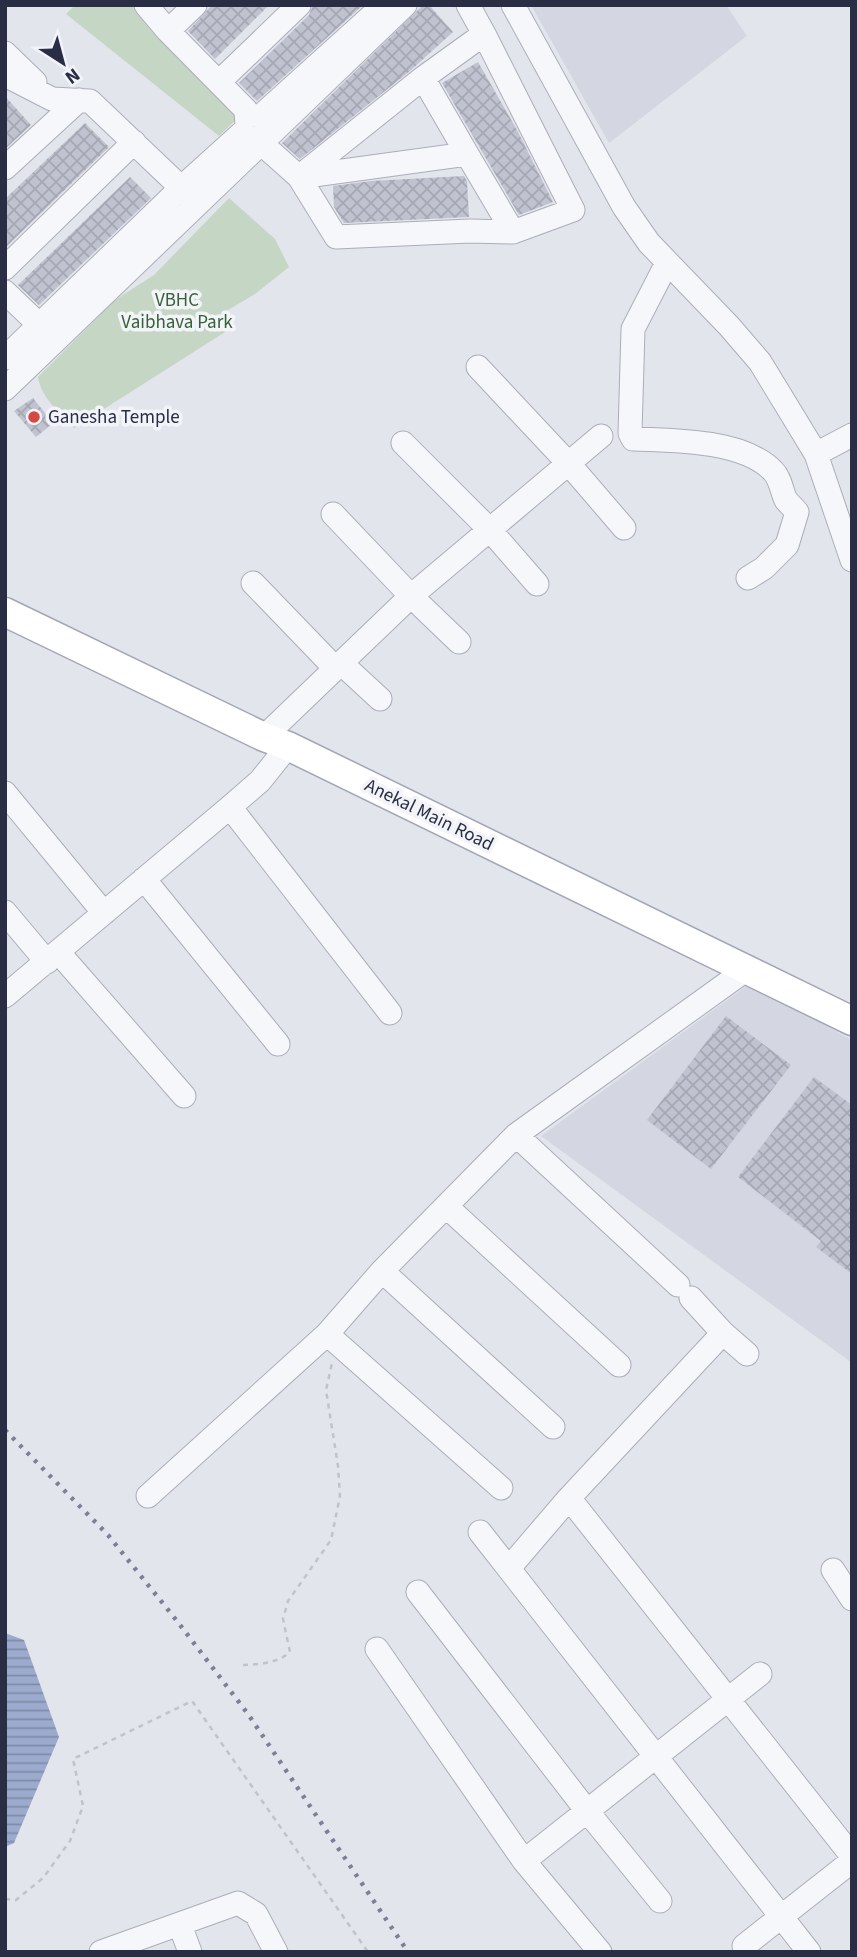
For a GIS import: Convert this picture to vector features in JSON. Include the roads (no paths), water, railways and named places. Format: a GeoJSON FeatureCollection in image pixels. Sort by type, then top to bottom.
{"type":"FeatureCollection","features":[{"type":"Feature","properties":{"kind":"main road","name":"Anekal Main Road"},"geometry":{"type":"LineString","coordinates":[[5,612],[852,1021]]}},
{"type":"Feature","properties":{"kind":"street"},"geometry":{"type":"LineString","coordinates":[[146,5],[246,110],[254,135],[299,177],[336,237],[470,231],[513,232],[573,210],[468,5]]}},
{"type":"Feature","properties":{"kind":"street"},"geometry":{"type":"LineString","coordinates":[[168,31],[195,5]]}},
{"type":"Feature","properties":{"kind":"street"},"geometry":{"type":"LineString","coordinates":[[220,81],[299,5]]}},
{"type":"Feature","properties":{"kind":"street"},"geometry":{"type":"LineString","coordinates":[[5,389],[198,205],[254,135],[384,5]]}},
{"type":"Feature","properties":{"kind":"street"},"geometry":{"type":"LineString","coordinates":[[5,358],[181,188],[254,135],[405,5]]}},
{"type":"Feature","properties":{"kind":"street"},"geometry":{"type":"LineString","coordinates":[[513,5],[624,207],[649,243],[760,362],[816,454],[852,560]]}},
{"type":"Feature","properties":{"kind":"street"},"geometry":{"type":"LineString","coordinates":[[299,177],[423,78],[484,34]]}},
{"type":"Feature","properties":{"kind":"street"},"geometry":{"type":"LineString","coordinates":[[5,53],[52,99]]}},
{"type":"Feature","properties":{"kind":"street"},"geometry":{"type":"LineString","coordinates":[[6,78],[52,99],[90,101],[198,205]]}},
{"type":"Feature","properties":{"kind":"street"},"geometry":{"type":"LineString","coordinates":[[423,78],[513,232]]}},
{"type":"Feature","properties":{"kind":"street"},"geometry":{"type":"LineString","coordinates":[[5,168],[79,100]]}},
{"type":"Feature","properties":{"kind":"street"},"geometry":{"type":"LineString","coordinates":[[5,268],[134,142]]}},
{"type":"Feature","properties":{"kind":"street"},"geometry":{"type":"LineString","coordinates":[[299,177],[467,154]]}},
{"type":"Feature","properties":{"kind":"street"},"geometry":{"type":"LineString","coordinates":[[667,263],[633,329],[631,436],[633,439],[701,443],[724,447],[753,457],[774,472],[781,483],[786,500],[797,512],[838,520]]}},
{"type":"Feature","properties":{"kind":"street"},"geometry":{"type":"LineString","coordinates":[[5,292],[56,341]]}},
{"type":"Feature","properties":{"kind":"street"},"geometry":{"type":"LineString","coordinates":[[478,367],[569,464],[624,528]]}},
{"type":"Feature","properties":{"kind":"street"},"geometry":{"type":"LineString","coordinates":[[816,454],[852,435]]}},
{"type":"Feature","properties":{"kind":"street"},"geometry":{"type":"LineString","coordinates":[[5,996],[260,781],[276,741],[338,666],[411,596],[601,436]]}},
{"type":"Feature","properties":{"kind":"street"},"geometry":{"type":"LineString","coordinates":[[403,443],[490,530],[537,584]]}},
{"type":"Feature","properties":{"kind":"street"},"geometry":{"type":"LineString","coordinates":[[748,578],[764,568],[787,545],[797,512]]}},
{"type":"Feature","properties":{"kind":"street"},"geometry":{"type":"LineString","coordinates":[[333,514],[411,596],[460,642]]}},
{"type":"Feature","properties":{"kind":"street"},"geometry":{"type":"LineString","coordinates":[[253,583],[338,666],[380,699]]}},
{"type":"Feature","properties":{"kind":"street"},"geometry":{"type":"LineString","coordinates":[[5,793],[104,913]]}},
{"type":"Feature","properties":{"kind":"street"},"geometry":{"type":"LineString","coordinates":[[230,807],[390,1013]]}},
{"type":"Feature","properties":{"kind":"street"},"geometry":{"type":"LineString","coordinates":[[144,879],[278,1044]]}},
{"type":"Feature","properties":{"kind":"street"},"geometry":{"type":"LineString","coordinates":[[5,912],[53,957],[184,1096]]}},
{"type":"Feature","properties":{"kind":"street"},"geometry":{"type":"LineString","coordinates":[[148,1496],[332,1338],[382,1271],[516,1135],[747,969]]}},
{"type":"Feature","properties":{"kind":"street"},"geometry":{"type":"LineString","coordinates":[[516,1135],[685,1291],[723,1333],[747,1354]]}},
{"type":"Feature","properties":{"kind":"street"},"geometry":{"type":"LineString","coordinates":[[447,1207],[619,1365]]}},
{"type":"Feature","properties":{"kind":"street"},"geometry":{"type":"LineString","coordinates":[[382,1271],[553,1427]]}},
{"type":"Feature","properties":{"kind":"street"},"geometry":{"type":"LineString","coordinates":[[509,1569],[569,1498],[723,1333]]}},
{"type":"Feature","properties":{"kind":"street"},"geometry":{"type":"LineString","coordinates":[[332,1338],[501,1488]]}},
{"type":"Feature","properties":{"kind":"street"},"geometry":{"type":"LineString","coordinates":[[569,1498],[852,1859],[744,1947]]}},
{"type":"Feature","properties":{"kind":"street"},"geometry":{"type":"LineString","coordinates":[[480,1532],[809,1952]]}},
{"type":"Feature","properties":{"kind":"street"},"geometry":{"type":"LineString","coordinates":[[832,1570],[852,1600]]}},
{"type":"Feature","properties":{"kind":"street"},"geometry":{"type":"LineString","coordinates":[[418,1592],[660,1901]]}},
{"type":"Feature","properties":{"kind":"street"},"geometry":{"type":"LineString","coordinates":[[377,1649],[524,1861],[600,1952]]}},
{"type":"Feature","properties":{"kind":"street"},"geometry":{"type":"LineString","coordinates":[[524,1861],[760,1674]]}},
{"type":"Feature","properties":{"kind":"street"},"geometry":{"type":"LineString","coordinates":[[101,1952],[238,1903],[256,1914],[276,1952]]}},
{"type":"Feature","properties":{"kind":"street"},"geometry":{"type":"LineString","coordinates":[[180,1925],[190,1952]]}},
{"type":"Feature","properties":{"kind":"water"},"geometry":{"type":"Polygon","coordinates":[[[5,1633],[24,1640],[59,1737],[14,1843],[5,1847],[5,1633]]]}},
{"type":"Feature","properties":{"kind":"railway"},"geometry":{"type":"LineString","coordinates":[[5,1430],[108,1535],[177,1621],[248,1714],[408,1952]]}},
{"type":"Feature","properties":{"kind":"place","name":"Ganesha Temple"},"geometry":{"type":"Point","coordinates":[34,417]}},
{"type":"Feature","properties":{"kind":"park label","name":"VBHC Vaibhava Park"},"geometry":{"type":"Point","coordinates":[177,311]}}]}
